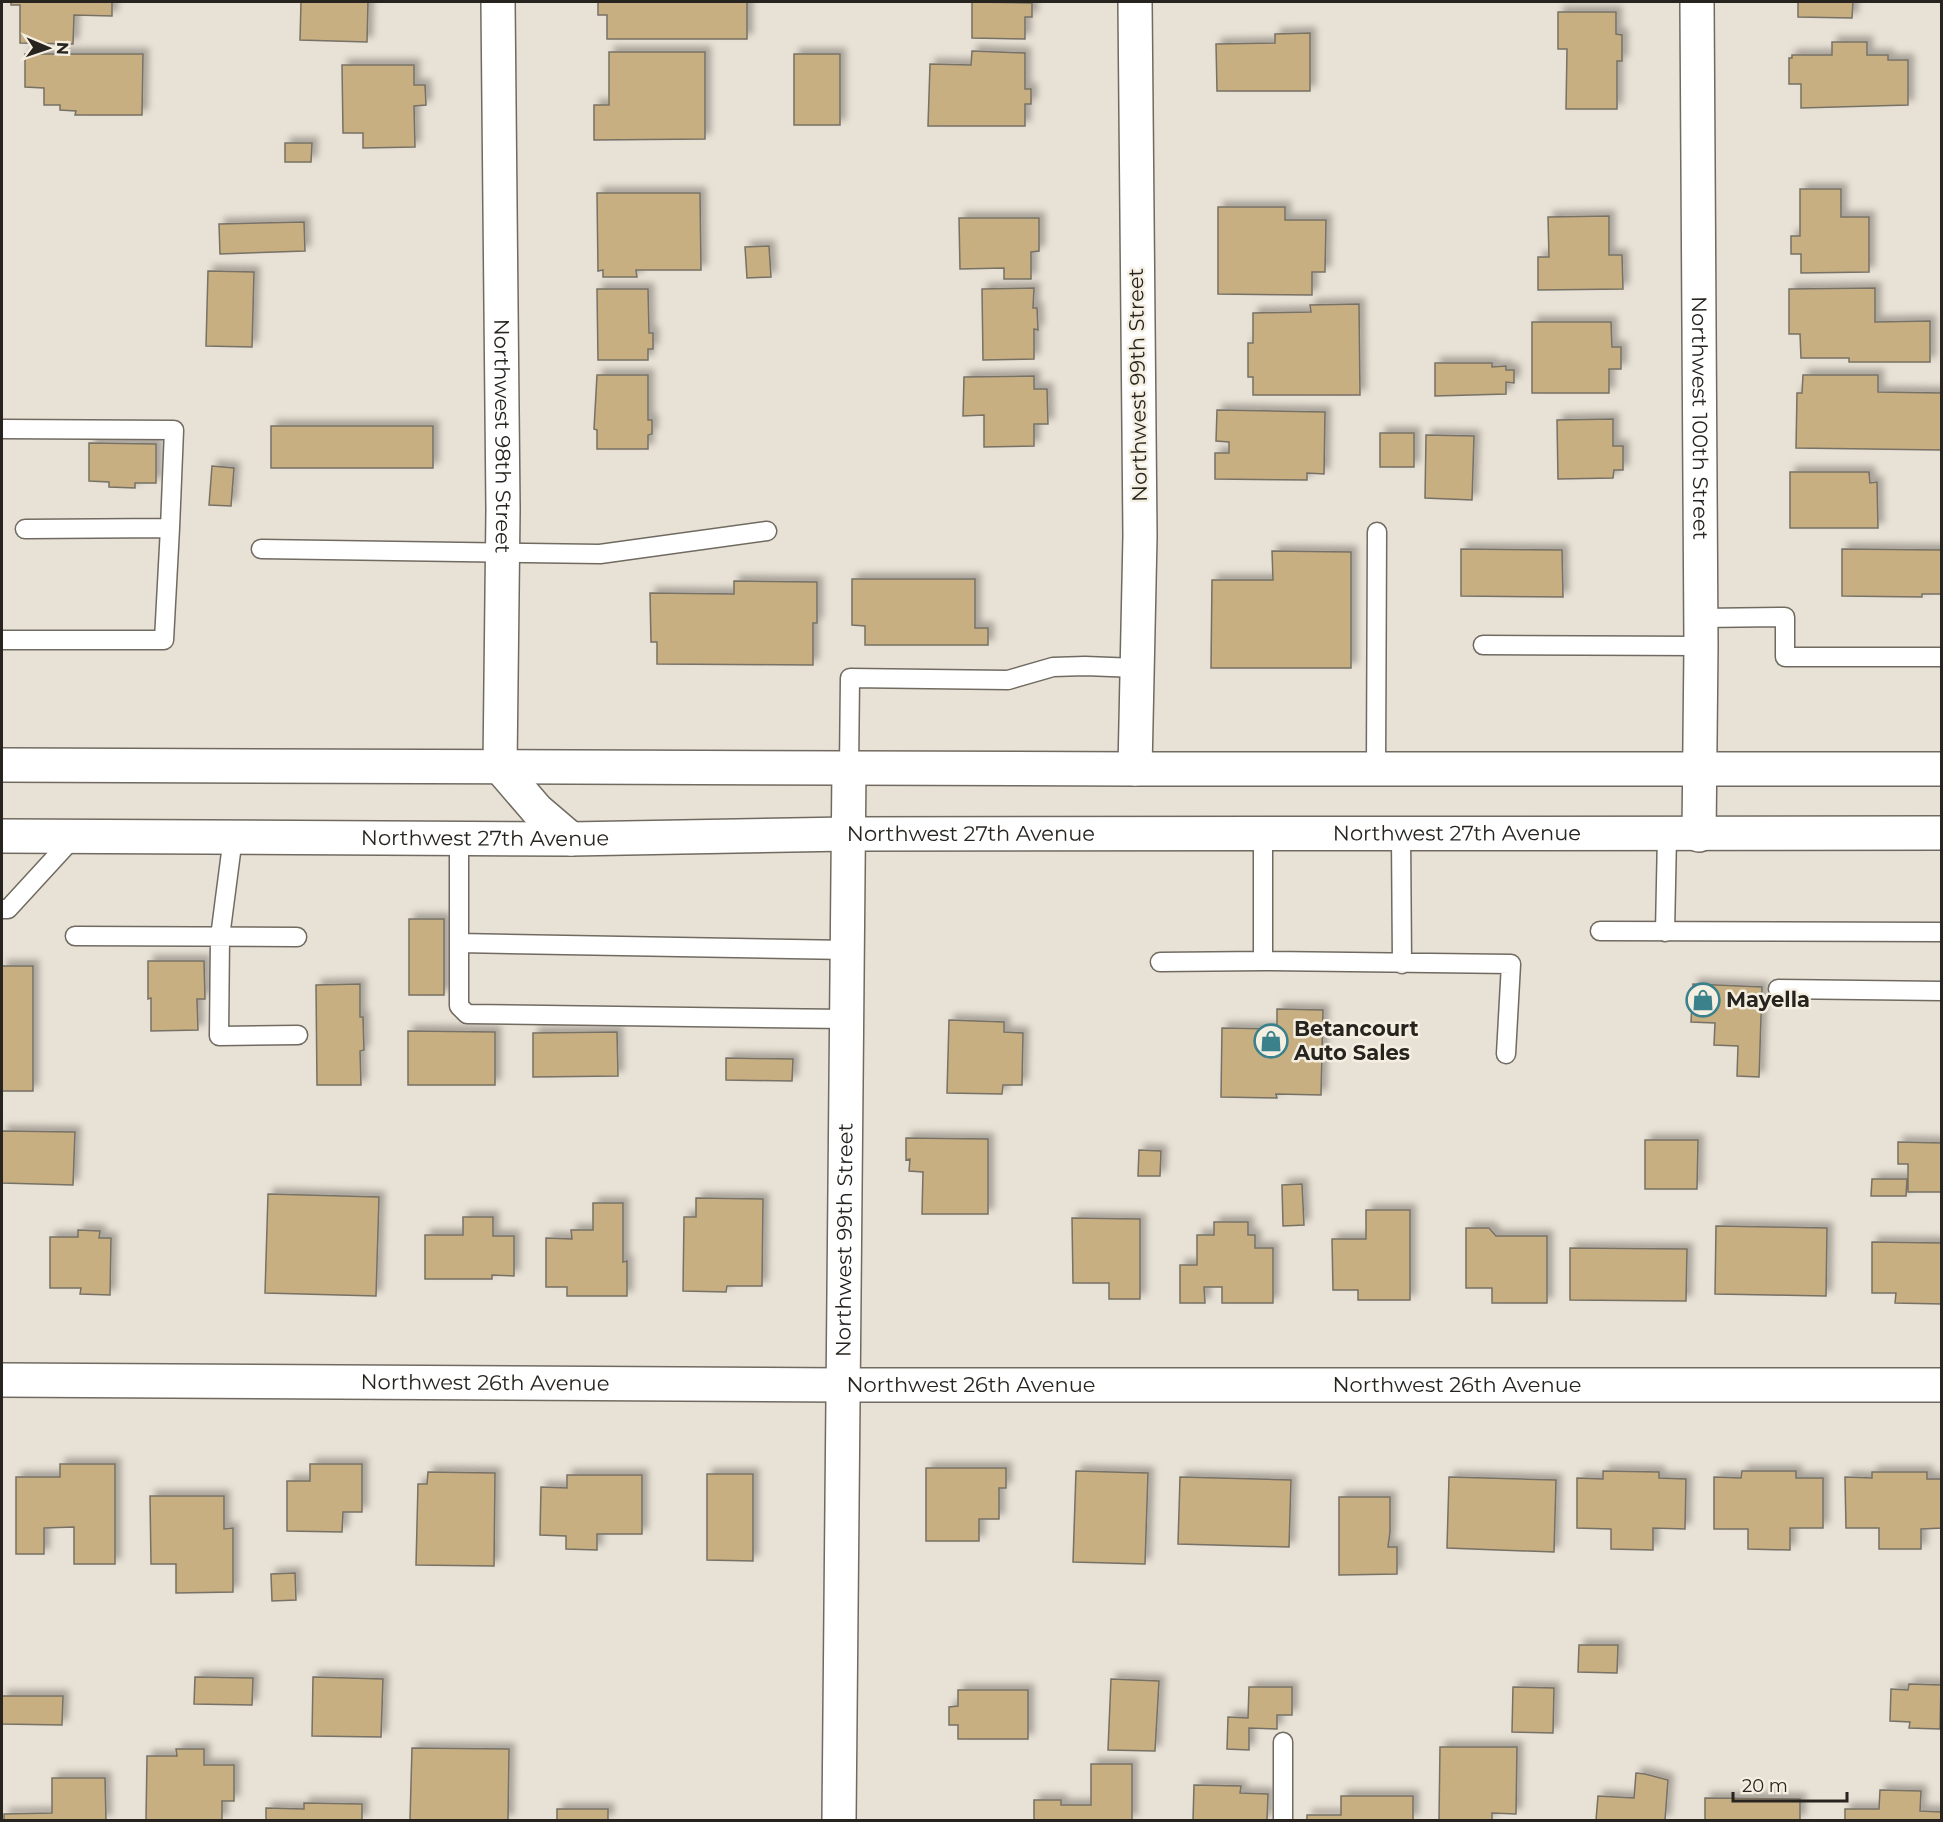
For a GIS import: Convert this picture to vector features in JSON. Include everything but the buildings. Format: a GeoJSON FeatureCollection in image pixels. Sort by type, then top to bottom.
{"type":"FeatureCollection","features":[{"type":"Feature","properties":{"kind":"street","name":"Northwest 98th Street"},"geometry":{"type":"LineString","coordinates":[[498,2],[502,552],[500,767]]}},
{"type":"Feature","properties":{"kind":"street","name":"Northwest 99th Street"},"geometry":{"type":"LineString","coordinates":[[1135,2],[1140,536],[1135,769]]}},
{"type":"Feature","properties":{"kind":"street","name":"Northwest 100th Street"},"geometry":{"type":"LineString","coordinates":[[1696,2],[1701,632],[1699,835]]}},
{"type":"Feature","properties":{"kind":"street"},"geometry":{"type":"LineString","coordinates":[[2,765],[1376,770],[1941,769]]}},
{"type":"Feature","properties":{"kind":"street"},"geometry":{"type":"LineString","coordinates":[[500,767],[537,810],[571,839]]}},
{"type":"Feature","properties":{"kind":"street","name":"Northwest 99th Street"},"geometry":{"type":"LineString","coordinates":[[839,1821],[849,768]]}},
{"type":"Feature","properties":{"kind":"street","name":"Northwest 27th Avenue"},"geometry":{"type":"LineString","coordinates":[[2,836],[571,839],[848,834],[1941,833]]}},
{"type":"Feature","properties":{"kind":"street","name":"Northwest 26th Avenue"},"geometry":{"type":"LineString","coordinates":[[2,1380],[843,1385],[1941,1385]]}},
{"type":"Feature","properties":{"kind":"lane"},"geometry":{"type":"LineString","coordinates":[[2,429],[174,430],[164,639],[2,640]]}},
{"type":"Feature","properties":{"kind":"lane"},"geometry":{"type":"LineString","coordinates":[[25,529],[170,528]]}},
{"type":"Feature","properties":{"kind":"lane"},"geometry":{"type":"LineString","coordinates":[[261,549],[600,554],[767,531]]}},
{"type":"Feature","properties":{"kind":"lane"},"geometry":{"type":"LineString","coordinates":[[1376,770],[1377,532]]}},
{"type":"Feature","properties":{"kind":"lane"},"geometry":{"type":"LineString","coordinates":[[1483,645],[1701,632],[1785,617],[1785,657],[1941,657]]}},
{"type":"Feature","properties":{"kind":"lane"},"geometry":{"type":"LineString","coordinates":[[849,768],[850,678],[1008,680],[1053,667],[1137,668]]}},
{"type":"Feature","properties":{"kind":"lane"},"geometry":{"type":"LineString","coordinates":[[1263,834],[1263,961]]}},
{"type":"Feature","properties":{"kind":"lane"},"geometry":{"type":"LineString","coordinates":[[1401,835],[1402,964]]}},
{"type":"Feature","properties":{"kind":"lane"},"geometry":{"type":"LineString","coordinates":[[1665,932],[1667,835]]}},
{"type":"Feature","properties":{"kind":"lane"},"geometry":{"type":"LineString","coordinates":[[2,909],[8,909],[75,836]]}},
{"type":"Feature","properties":{"kind":"lane"},"geometry":{"type":"LineString","coordinates":[[233,837],[220,937],[219,1036],[298,1035]]}},
{"type":"Feature","properties":{"kind":"lane"},"geometry":{"type":"LineString","coordinates":[[459,838],[459,1006],[467,1014],[846,1019]]}},
{"type":"Feature","properties":{"kind":"lane"},"geometry":{"type":"LineString","coordinates":[[1600,931],[1941,932]]}},
{"type":"Feature","properties":{"kind":"lane"},"geometry":{"type":"LineString","coordinates":[[75,936],[297,937]]}},
{"type":"Feature","properties":{"kind":"lane"},"geometry":{"type":"LineString","coordinates":[[459,944],[848,950]]}},
{"type":"Feature","properties":{"kind":"lane"},"geometry":{"type":"LineString","coordinates":[[1160,962],[1511,964],[1506,1054]]}},
{"type":"Feature","properties":{"kind":"lane"},"geometry":{"type":"LineString","coordinates":[[1778,990],[1941,991]]}},
{"type":"Feature","properties":{"kind":"lane"},"geometry":{"type":"LineString","coordinates":[[1283,1742],[1283,1821]]}},
{"type":"Feature","properties":{"kind":"place","name":"Mayella"},"geometry":{"type":"Point","coordinates":[1703,1000]}},
{"type":"Feature","properties":{"kind":"place","name":"Betancourt Auto Sales"},"geometry":{"type":"Point","coordinates":[1271,1041]}}]}
